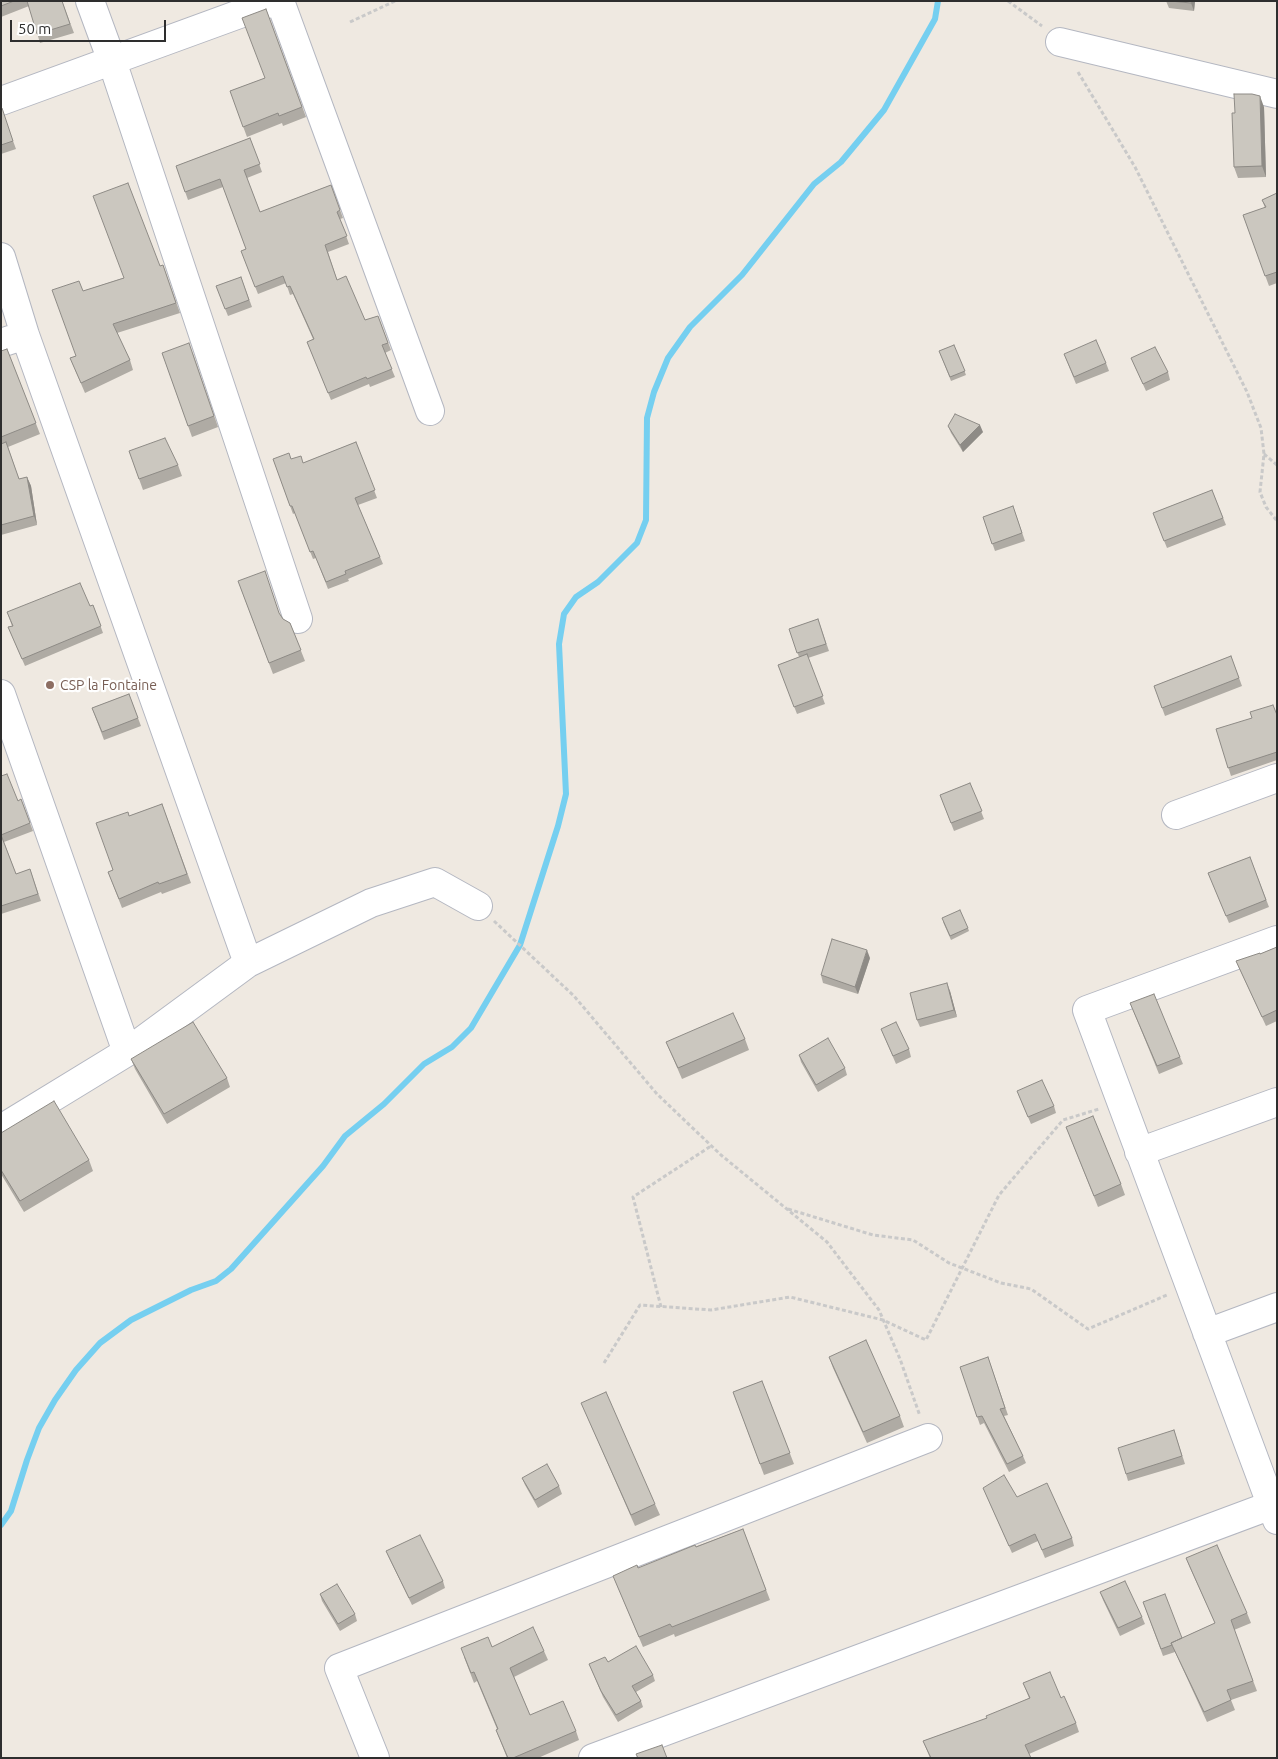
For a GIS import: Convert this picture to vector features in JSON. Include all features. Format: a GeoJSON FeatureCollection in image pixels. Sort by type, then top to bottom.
{"type":"FeatureCollection","features":[{"type":"Feature","properties":{"kind":"street"},"geometry":{"type":"LineString","coordinates":[[90,1],[112,61],[298,619]]}},
{"type":"Feature","properties":{"kind":"street"},"geometry":{"type":"LineString","coordinates":[[1,101],[275,1]]}},
{"type":"Feature","properties":{"kind":"street"},"geometry":{"type":"LineString","coordinates":[[280,1],[430,411]]}},
{"type":"Feature","properties":{"kind":"street"},"geometry":{"type":"LineString","coordinates":[[1060,42],[1277,94]]}},
{"type":"Feature","properties":{"kind":"street"},"geometry":{"type":"LineString","coordinates":[[1,257],[13,339],[248,963]]}},
{"type":"Feature","properties":{"kind":"street"},"geometry":{"type":"LineString","coordinates":[[1,694],[128,1052]]}},
{"type":"Feature","properties":{"kind":"street"},"geometry":{"type":"LineString","coordinates":[[1176,815],[1277,778]]}},
{"type":"Feature","properties":{"kind":"street"},"geometry":{"type":"LineString","coordinates":[[1,1129],[128,1052],[248,963],[371,903],[436,882],[478,906]]}},
{"type":"Feature","properties":{"kind":"street"},"geometry":{"type":"LineString","coordinates":[[593,1758],[1275,1510],[1087,1010],[1277,940]]}},
{"type":"Feature","properties":{"kind":"street"},"geometry":{"type":"LineString","coordinates":[[1139,1152],[1277,1102]]}},
{"type":"Feature","properties":{"kind":"street"},"geometry":{"type":"LineString","coordinates":[[1207,1333],[1277,1308]]}},
{"type":"Feature","properties":{"kind":"street"},"geometry":{"type":"LineString","coordinates":[[375,1758],[339,1668],[928,1438]]}},
{"type":"Feature","properties":{"kind":"path"},"geometry":{"type":"LineString","coordinates":[[350,22],[395,1]]}},
{"type":"Feature","properties":{"kind":"path"},"geometry":{"type":"LineString","coordinates":[[1008,1],[1034,19],[1060,42],[1135,167],[1247,392],[1261,428],[1264,454],[1260,492],[1266,507],[1277,521]]}},
{"type":"Feature","properties":{"kind":"path"},"geometry":{"type":"LineString","coordinates":[[1264,454],[1277,465]]}},
{"type":"Feature","properties":{"kind":"path"},"geometry":{"type":"LineString","coordinates":[[478,906],[574,996],[657,1094],[712,1146],[827,1242],[879,1310],[900,1359],[928,1438]]}},
{"type":"Feature","properties":{"kind":"path"},"geometry":{"type":"LineString","coordinates":[[604,1363],[640,1305],[711,1310],[790,1297],[883,1320],[926,1340],[999,1195],[1062,1120],[1121,1103]]}},
{"type":"Feature","properties":{"kind":"path"},"geometry":{"type":"LineString","coordinates":[[661,1306],[633,1197],[712,1146]]}},
{"type":"Feature","properties":{"kind":"path"},"geometry":{"type":"LineString","coordinates":[[785,1208],[874,1235],[912,1240],[949,1263],[1002,1283],[1031,1289],[1088,1329],[1153,1302],[1189,1284]]}},
{"type":"Feature","properties":{"kind":"building"},"geometry":{"type":"Polygon","coordinates":[[[1,1],[14,1],[1,6],[1,1]]]}},
{"type":"Feature","properties":{"kind":"building"},"geometry":{"type":"Polygon","coordinates":[[[27,1],[62,1],[70,24],[37,34],[27,1]]]}},
{"type":"Feature","properties":{"kind":"building"},"geometry":{"type":"Polygon","coordinates":[[[1170,1],[1192,1],[1191,3],[1170,1]]]}},
{"type":"Feature","properties":{"kind":"building"},"geometry":{"type":"Polygon","coordinates":[[[266,9],[302,107],[279,116],[278,113],[243,127],[230,91],[265,78],[242,18],[266,9]]]}},
{"type":"Feature","properties":{"kind":"building"},"geometry":{"type":"Polygon","coordinates":[[[1234,94],[1260,96],[1262,166],[1234,167],[1232,113],[1235,113],[1234,94]]]}},
{"type":"Feature","properties":{"kind":"building"},"geometry":{"type":"Polygon","coordinates":[[[1,108],[13,141],[1,145],[1,108]]]}},
{"type":"Feature","properties":{"kind":"building"},"geometry":{"type":"Polygon","coordinates":[[[250,138],[260,164],[244,170],[260,212],[331,185],[340,210],[337,212],[347,236],[325,245],[337,280],[346,276],[365,320],[378,316],[388,343],[382,345],[392,369],[367,379],[366,377],[328,393],[307,342],[314,339],[290,286],[287,287],[283,276],[255,287],[241,251],[246,249],[220,179],[185,192],[176,166],[250,138]]]}},
{"type":"Feature","properties":{"kind":"building"},"geometry":{"type":"Polygon","coordinates":[[[128,183],[160,266],[163,265],[176,303],[113,324],[130,360],[81,383],[70,358],[76,356],[52,290],[79,281],[83,291],[124,278],[93,196],[128,183]]]}},
{"type":"Feature","properties":{"kind":"building"},"geometry":{"type":"Polygon","coordinates":[[[1277,193],[1277,272],[1265,276],[1243,215],[1266,207],[1262,200],[1277,193]]]}},
{"type":"Feature","properties":{"kind":"building"},"geometry":{"type":"Polygon","coordinates":[[[241,277],[249,300],[225,309],[216,286],[241,277]]]}},
{"type":"Feature","properties":{"kind":"building"},"geometry":{"type":"Polygon","coordinates":[[[1096,340],[1106,363],[1074,377],[1064,354],[1096,340]]]}},
{"type":"Feature","properties":{"kind":"building"},"geometry":{"type":"Polygon","coordinates":[[[189,343],[214,416],[188,426],[162,353],[189,343]]]}},
{"type":"Feature","properties":{"kind":"building"},"geometry":{"type":"Polygon","coordinates":[[[954,345],[965,371],[950,377],[939,351],[954,345]]]}},
{"type":"Feature","properties":{"kind":"building"},"geometry":{"type":"Polygon","coordinates":[[[1155,347],[1168,372],[1143,384],[1131,358],[1155,347]]]}},
{"type":"Feature","properties":{"kind":"building"},"geometry":{"type":"Polygon","coordinates":[[[7,349],[36,423],[1,437],[1,351],[7,349]]]}},
{"type":"Feature","properties":{"kind":"building"},"geometry":{"type":"Polygon","coordinates":[[[955,414],[980,425],[960,445],[948,426],[955,414]]]}},
{"type":"Feature","properties":{"kind":"building"},"geometry":{"type":"Polygon","coordinates":[[[165,438],[178,465],[139,479],[129,451],[165,438]]]}},
{"type":"Feature","properties":{"kind":"building"},"geometry":{"type":"Polygon","coordinates":[[[6,442],[19,479],[27,477],[34,516],[1,525],[1,444],[6,442]]]}},
{"type":"Feature","properties":{"kind":"building"},"geometry":{"type":"Polygon","coordinates":[[[356,442],[375,490],[355,498],[380,557],[345,571],[346,574],[326,582],[313,551],[310,552],[292,506],[290,506],[273,459],[289,453],[291,459],[301,456],[303,463],[356,442]]]}},
{"type":"Feature","properties":{"kind":"building"},"geometry":{"type":"Polygon","coordinates":[[[1212,490],[1223,518],[1164,541],[1153,513],[1212,490]]]}},
{"type":"Feature","properties":{"kind":"building"},"geometry":{"type":"Polygon","coordinates":[[[1013,506],[1022,533],[992,544],[983,517],[1013,506]]]}},
{"type":"Feature","properties":{"kind":"building"},"geometry":{"type":"Polygon","coordinates":[[[265,571],[279,613],[283,619],[290,623],[301,650],[269,663],[238,581],[265,571]]]}},
{"type":"Feature","properties":{"kind":"building"},"geometry":{"type":"Polygon","coordinates":[[[80,583],[90,606],[93,605],[101,626],[22,659],[8,627],[13,626],[7,612],[80,583]]]}},
{"type":"Feature","properties":{"kind":"building"},"geometry":{"type":"Polygon","coordinates":[[[818,619],[826,644],[797,653],[789,629],[818,619]]]}},
{"type":"Feature","properties":{"kind":"building"},"geometry":{"type":"Polygon","coordinates":[[[807,654],[823,696],[794,707],[778,665],[807,654]]]}},
{"type":"Feature","properties":{"kind":"building"},"geometry":{"type":"Polygon","coordinates":[[[1231,656],[1239,678],[1162,708],[1154,686],[1231,656]]]}},
{"type":"Feature","properties":{"kind":"building"},"geometry":{"type":"Polygon","coordinates":[[[129,694],[138,718],[102,732],[92,708],[129,694]]]}},
{"type":"Feature","properties":{"kind":"building"},"geometry":{"type":"Polygon","coordinates":[[[1273,705],[1277,715],[1277,752],[1228,768],[1216,729],[1252,718],[1250,712],[1273,705]]]}},
{"type":"Feature","properties":{"kind":"building"},"geometry":{"type":"Polygon","coordinates":[[[7,774],[18,801],[21,799],[30,823],[1,835],[1,776],[7,774]]]}},
{"type":"Feature","properties":{"kind":"building"},"geometry":{"type":"Polygon","coordinates":[[[970,783],[982,811],[951,823],[940,795],[970,783]]]}},
{"type":"Feature","properties":{"kind":"building"},"geometry":{"type":"Polygon","coordinates":[[[162,804],[187,874],[159,884],[158,882],[119,899],[108,872],[113,870],[96,823],[128,812],[129,816],[162,804]]]}},
{"type":"Feature","properties":{"kind":"building"},"geometry":{"type":"Polygon","coordinates":[[[1,835],[16,874],[30,869],[38,894],[1,906],[1,835]]]}},
{"type":"Feature","properties":{"kind":"building"},"geometry":{"type":"Polygon","coordinates":[[[1250,857],[1266,900],[1226,916],[1208,873],[1250,857]]]}},
{"type":"Feature","properties":{"kind":"building"},"geometry":{"type":"Polygon","coordinates":[[[960,910],[968,928],[950,936],[942,918],[960,910]]]}},
{"type":"Feature","properties":{"kind":"building"},"geometry":{"type":"Polygon","coordinates":[[[832,939],[867,950],[855,987],[821,975],[832,939]]]}},
{"type":"Feature","properties":{"kind":"building"},"geometry":{"type":"Polygon","coordinates":[[[1277,947],[1277,1010],[1262,1017],[1236,961],[1277,947]]]}},
{"type":"Feature","properties":{"kind":"building"},"geometry":{"type":"Polygon","coordinates":[[[947,983],[954,1010],[917,1020],[910,993],[947,983]]]}},
{"type":"Feature","properties":{"kind":"building"},"geometry":{"type":"Polygon","coordinates":[[[1154,994],[1180,1057],[1157,1066],[1130,1003],[1154,994]]]}},
{"type":"Feature","properties":{"kind":"building"},"geometry":{"type":"Polygon","coordinates":[[[733,1013],[745,1039],[678,1068],[666,1042],[733,1013]]]}},
{"type":"Feature","properties":{"kind":"building"},"geometry":{"type":"Polygon","coordinates":[[[193,1022],[227,1078],[164,1114],[131,1059],[193,1022]]]}},
{"type":"Feature","properties":{"kind":"building"},"geometry":{"type":"Polygon","coordinates":[[[896,1022],[909,1049],[893,1056],[881,1029],[896,1022]]]}},
{"type":"Feature","properties":{"kind":"building"},"geometry":{"type":"Polygon","coordinates":[[[828,1038],[845,1068],[816,1085],[799,1055],[828,1038]]]}},
{"type":"Feature","properties":{"kind":"building"},"geometry":{"type":"Polygon","coordinates":[[[1042,1080],[1054,1106],[1028,1117],[1017,1091],[1042,1080]]]}},
{"type":"Feature","properties":{"kind":"building"},"geometry":{"type":"Polygon","coordinates":[[[54,1101],[89,1160],[20,1201],[1,1170],[1,1133],[54,1101]]]}},
{"type":"Feature","properties":{"kind":"building"},"geometry":{"type":"Polygon","coordinates":[[[1093,1116],[1121,1184],[1094,1196],[1066,1127],[1093,1116]]]}},
{"type":"Feature","properties":{"kind":"building"},"geometry":{"type":"Polygon","coordinates":[[[866,1340],[900,1416],[863,1432],[829,1357],[866,1340]]]}},
{"type":"Feature","properties":{"kind":"building"},"geometry":{"type":"Polygon","coordinates":[[[988,1357],[1005,1408],[1000,1409],[1023,1456],[1007,1464],[982,1416],[977,1417],[960,1367],[988,1357]]]}},
{"type":"Feature","properties":{"kind":"building"},"geometry":{"type":"Polygon","coordinates":[[[762,1381],[790,1453],[760,1464],[733,1392],[762,1381]]]}},
{"type":"Feature","properties":{"kind":"building"},"geometry":{"type":"Polygon","coordinates":[[[606,1392],[655,1504],[631,1515],[581,1403],[606,1392]]]}},
{"type":"Feature","properties":{"kind":"building"},"geometry":{"type":"Polygon","coordinates":[[[1174,1430],[1182,1456],[1126,1474],[1118,1448],[1174,1430]]]}},
{"type":"Feature","properties":{"kind":"building"},"geometry":{"type":"Polygon","coordinates":[[[547,1464],[559,1486],[535,1500],[522,1478],[547,1464]]]}},
{"type":"Feature","properties":{"kind":"building"},"geometry":{"type":"Polygon","coordinates":[[[1004,1475],[1017,1497],[1047,1483],[1072,1538],[1042,1550],[1035,1534],[1009,1546],[983,1488],[1004,1475]]]}},
{"type":"Feature","properties":{"kind":"building"},"geometry":{"type":"Polygon","coordinates":[[[743,1529],[766,1590],[672,1627],[670,1624],[639,1637],[613,1576],[637,1565],[638,1568],[695,1545],[696,1547],[743,1529]]]}},
{"type":"Feature","properties":{"kind":"building"},"geometry":{"type":"Polygon","coordinates":[[[420,1535],[443,1581],[409,1598],[386,1551],[420,1535]]]}},
{"type":"Feature","properties":{"kind":"building"},"geometry":{"type":"Polygon","coordinates":[[[1217,1545],[1247,1613],[1231,1620],[1253,1681],[1227,1690],[1231,1700],[1204,1712],[1171,1643],[1215,1623],[1186,1558],[1217,1545]]]}},
{"type":"Feature","properties":{"kind":"building"},"geometry":{"type":"Polygon","coordinates":[[[1125,1581],[1142,1617],[1118,1628],[1100,1592],[1125,1581]]]}},
{"type":"Feature","properties":{"kind":"building"},"geometry":{"type":"Polygon","coordinates":[[[337,1584],[355,1614],[338,1624],[320,1594],[337,1584]]]}},
{"type":"Feature","properties":{"kind":"building"},"geometry":{"type":"Polygon","coordinates":[[[1165,1594],[1182,1638],[1171,1643],[1172,1645],[1161,1649],[1143,1602],[1165,1594]]]}},
{"type":"Feature","properties":{"kind":"building"},"geometry":{"type":"Polygon","coordinates":[[[533,1627],[544,1651],[510,1668],[530,1715],[563,1701],[576,1731],[513,1758],[508,1758],[474,1672],[471,1673],[461,1648],[488,1637],[492,1647],[533,1627]]]}},
{"type":"Feature","properties":{"kind":"building"},"geometry":{"type":"Polygon","coordinates":[[[636,1646],[653,1675],[632,1686],[641,1701],[616,1715],[601,1691],[589,1664],[605,1657],[608,1662],[636,1646]]]}},
{"type":"Feature","properties":{"kind":"building"},"geometry":{"type":"Polygon","coordinates":[[[1050,1672],[1061,1698],[1064,1696],[1076,1723],[1025,1745],[1031,1758],[931,1758],[923,1741],[987,1718],[986,1716],[1030,1698],[1023,1683],[1050,1672]]]}},
{"type":"Feature","properties":{"kind":"building"},"geometry":{"type":"Polygon","coordinates":[[[662,1745],[667,1758],[638,1758],[636,1754],[662,1745]]]}},
{"type":"Feature","properties":{"kind":"waterway"},"geometry":{"type":"LineString","coordinates":[[1,1525],[11,1511],[39,1428],[55,1400],[76,1370],[100,1343],[131,1320],[191,1290],[216,1281],[231,1269],[323,1166],[345,1136],[384,1104],[424,1064],[452,1047],[471,1028],[520,945],[558,826],[566,794],[559,644],[564,614],[576,597],[598,582],[637,543],[646,520],[647,418],[654,392],[668,358],[690,327],[742,275],[814,184],[841,162],[884,110],[935,19],[938,1]]}},
{"type":"Feature","properties":{"kind":"place","name":"CSP la Fontaine"},"geometry":{"type":"Point","coordinates":[50,685]}}]}
